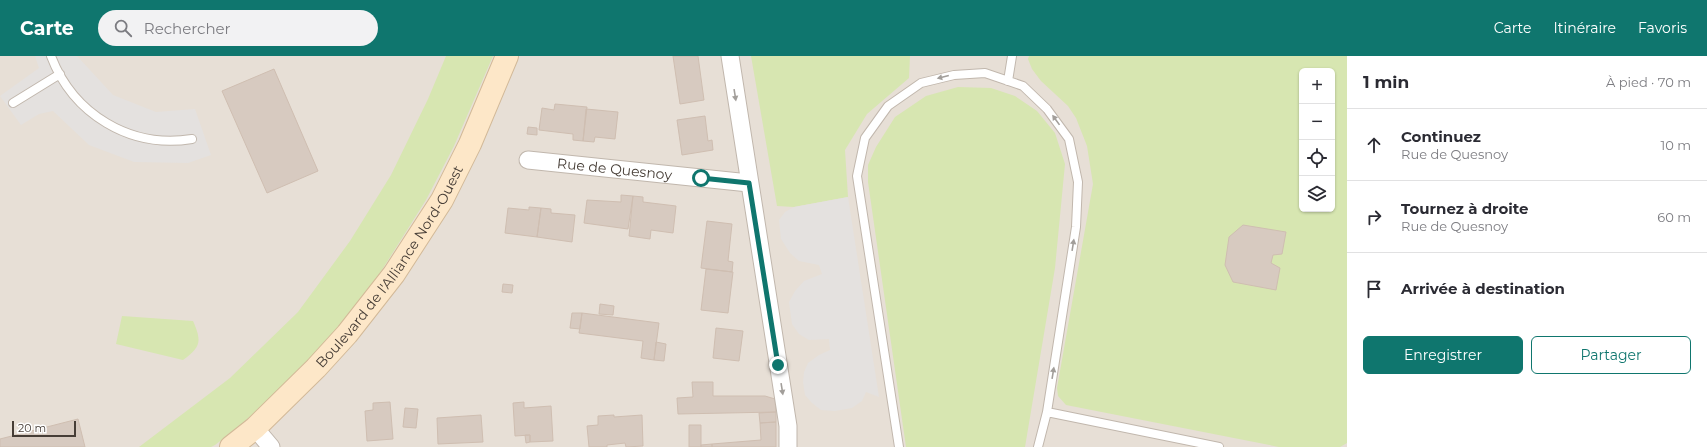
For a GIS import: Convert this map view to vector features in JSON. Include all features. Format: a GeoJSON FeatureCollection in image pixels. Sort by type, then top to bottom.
{"type":"FeatureCollection","features":[{"type":"Feature","properties":{"kind":"street","name":"Boulevard de l'Alliance Nord-Ouest"},"geometry":{"type":"LineString","coordinates":[[231,447],[255,428],[296,388],[347,334],[389,280],[442,200],[460,164],[506,56]]}},
{"type":"Feature","properties":{"kind":"street"},"geometry":{"type":"LineString","coordinates":[[730,56],[788,426],[788,447]]}},
{"type":"Feature","properties":{"kind":"street","name":"Rue de Quesnoy"},"geometry":{"type":"LineString","coordinates":[[528,160],[749,183]]}},
{"type":"Feature","properties":{"kind":"street"},"geometry":{"type":"LineString","coordinates":[[255,428],[272,447]]}},
{"type":"Feature","properties":{"kind":"lane"},"geometry":{"type":"LineString","coordinates":[[51,56],[65,85],[74,97],[96,117],[109,125],[142,138],[167,141],[192,139]]}},
{"type":"Feature","properties":{"kind":"lane"},"geometry":{"type":"LineString","coordinates":[[1008,81],[1012,56]]}},
{"type":"Feature","properties":{"kind":"lane"},"geometry":{"type":"LineString","coordinates":[[899,447],[857,176],[865,138],[888,106],[921,83],[954,75],[985,73],[1023,86],[1047,109],[1069,139],[1078,182],[1076,227],[1047,412],[1038,447]]}},
{"type":"Feature","properties":{"kind":"lane"},"geometry":{"type":"LineString","coordinates":[[13,103],[60,74]]}},
{"type":"Feature","properties":{"kind":"lane"},"geometry":{"type":"LineString","coordinates":[[1047,412],[1219,447]]}},
{"type":"Feature","properties":{"kind":"shaded area"},"geometry":{"type":"Polygon","coordinates":[[[0,56],[1347,56],[1347,447],[0,447],[0,56]]]}},
{"type":"Feature","properties":{"kind":"shaded area"},"geometry":{"type":"Polygon","coordinates":[[[35,56],[77,56],[113,95],[156,112],[195,109],[211,155],[188,163],[134,162],[89,145],[53,111],[39,114],[21,125],[0,96],[39,68],[35,56]]]}},
{"type":"Feature","properties":{"kind":"shaded area"},"geometry":{"type":"Polygon","coordinates":[[[848,197],[879,397],[866,392],[862,401],[852,408],[835,411],[821,410],[805,395],[803,382],[804,372],[808,363],[819,355],[830,350],[829,339],[809,340],[799,334],[792,324],[789,302],[795,291],[804,281],[822,274],[819,265],[799,261],[790,253],[781,239],[779,220],[785,212],[794,207],[848,197]]]}},
{"type":"Feature","properties":{"kind":"green space"},"geometry":{"type":"Polygon","coordinates":[[[446,56],[493,56],[454,146],[426,200],[380,273],[337,330],[273,396],[236,429],[215,445],[211,447],[139,447],[230,378],[298,312],[350,241],[391,175],[428,99],[446,56]]]}},
{"type":"Feature","properties":{"kind":"green space"},"geometry":{"type":"Polygon","coordinates":[[[751,56],[910,56],[909,78],[867,114],[845,150],[848,197],[794,207],[777,206],[751,56]]]}},
{"type":"Feature","properties":{"kind":"green space"},"geometry":{"type":"Polygon","coordinates":[[[1029,56],[1347,56],[1347,443],[1340,447],[1279,447],[1066,405],[1058,396],[1057,388],[1093,184],[1087,146],[1076,118],[1068,106],[1041,81],[1032,69],[1028,59],[1029,56]]]}},
{"type":"Feature","properties":{"kind":"green space"},"geometry":{"type":"Polygon","coordinates":[[[958,87],[991,88],[1015,96],[1037,111],[1055,133],[1065,164],[1055,268],[1025,447],[906,447],[868,182],[868,165],[876,147],[895,117],[926,96],[958,87]]]}},
{"type":"Feature","properties":{"kind":"green space"},"geometry":{"type":"Polygon","coordinates":[[[122,316],[193,321],[198,334],[198,343],[193,351],[183,360],[116,344],[122,316]]]}},
{"type":"Feature","properties":{"kind":"building"},"geometry":{"type":"Polygon","coordinates":[[[673,56],[698,56],[704,100],[680,104],[673,56]]]}},
{"type":"Feature","properties":{"kind":"building"},"geometry":{"type":"Polygon","coordinates":[[[274,69],[318,171],[267,193],[222,91],[274,69]]]}},
{"type":"Feature","properties":{"kind":"building"},"geometry":{"type":"Polygon","coordinates":[[[555,104],[587,107],[583,141],[573,140],[573,134],[539,130],[542,108],[554,110],[555,104]]]}},
{"type":"Feature","properties":{"kind":"building"},"geometry":{"type":"Polygon","coordinates":[[[586,109],[618,112],[615,139],[595,137],[594,142],[583,141],[586,109]]]}},
{"type":"Feature","properties":{"kind":"building"},"geometry":{"type":"Polygon","coordinates":[[[705,116],[708,141],[712,140],[713,150],[682,155],[677,120],[705,116]]]}},
{"type":"Feature","properties":{"kind":"building"},"geometry":{"type":"Polygon","coordinates":[[[528,127],[537,128],[537,135],[527,134],[528,127]]]}},
{"type":"Feature","properties":{"kind":"building"},"geometry":{"type":"Polygon","coordinates":[[[621,195],[633,196],[628,229],[584,223],[587,200],[621,202],[621,195]]]}},
{"type":"Feature","properties":{"kind":"building"},"geometry":{"type":"Polygon","coordinates":[[[633,196],[643,197],[643,202],[676,206],[673,233],[651,230],[650,239],[629,236],[633,196]]]}},
{"type":"Feature","properties":{"kind":"building"},"geometry":{"type":"Polygon","coordinates":[[[529,207],[541,208],[537,237],[505,233],[508,208],[529,210],[529,207]]]}},
{"type":"Feature","properties":{"kind":"building"},"geometry":{"type":"Polygon","coordinates":[[[541,208],[551,209],[551,213],[575,215],[572,242],[537,237],[541,208]]]}},
{"type":"Feature","properties":{"kind":"building"},"geometry":{"type":"Polygon","coordinates":[[[707,221],[732,224],[728,261],[733,262],[732,272],[701,268],[707,221]]]}},
{"type":"Feature","properties":{"kind":"building"},"geometry":{"type":"Polygon","coordinates":[[[1243,225],[1286,232],[1282,254],[1273,255],[1271,263],[1280,268],[1276,290],[1233,282],[1225,265],[1229,237],[1243,225]]]}},
{"type":"Feature","properties":{"kind":"building"},"geometry":{"type":"Polygon","coordinates":[[[706,269],[733,272],[728,313],[701,310],[706,269]]]}},
{"type":"Feature","properties":{"kind":"building"},"geometry":{"type":"Polygon","coordinates":[[[503,284],[513,285],[512,293],[502,292],[503,284]]]}},
{"type":"Feature","properties":{"kind":"building"},"geometry":{"type":"Polygon","coordinates":[[[600,304],[614,306],[613,315],[599,314],[600,304]]]}},
{"type":"Feature","properties":{"kind":"building"},"geometry":{"type":"Polygon","coordinates":[[[572,313],[582,313],[580,329],[570,328],[572,313]]]}},
{"type":"Feature","properties":{"kind":"building"},"geometry":{"type":"Polygon","coordinates":[[[582,313],[659,323],[654,360],[641,358],[643,341],[579,333],[582,313]]]}},
{"type":"Feature","properties":{"kind":"building"},"geometry":{"type":"Polygon","coordinates":[[[716,328],[743,331],[739,361],[713,358],[716,328]]]}},
{"type":"Feature","properties":{"kind":"building"},"geometry":{"type":"Polygon","coordinates":[[[656,342],[666,344],[664,361],[654,360],[656,342]]]}},
{"type":"Feature","properties":{"kind":"building"},"geometry":{"type":"Polygon","coordinates":[[[692,382],[713,382],[713,396],[765,396],[775,399],[776,412],[678,414],[677,398],[693,397],[692,382]]]}},
{"type":"Feature","properties":{"kind":"building"},"geometry":{"type":"Polygon","coordinates":[[[390,402],[393,439],[367,441],[365,411],[373,410],[373,403],[390,402]]]}},
{"type":"Feature","properties":{"kind":"building"},"geometry":{"type":"Polygon","coordinates":[[[524,402],[524,408],[551,406],[553,441],[530,442],[530,435],[515,436],[513,403],[524,402]]]}},
{"type":"Feature","properties":{"kind":"building"},"geometry":{"type":"Polygon","coordinates":[[[405,408],[418,409],[416,428],[403,427],[405,408]]]}},
{"type":"Feature","properties":{"kind":"building"},"geometry":{"type":"Polygon","coordinates":[[[776,412],[776,422],[760,423],[759,413],[776,412]]]}},
{"type":"Feature","properties":{"kind":"building"},"geometry":{"type":"Polygon","coordinates":[[[481,415],[483,442],[438,444],[437,418],[481,415]]]}},
{"type":"Feature","properties":{"kind":"building"},"geometry":{"type":"Polygon","coordinates":[[[614,415],[614,417],[642,415],[643,446],[626,447],[625,443],[607,445],[607,447],[589,447],[587,426],[598,425],[598,416],[614,415]]]}},
{"type":"Feature","properties":{"kind":"building"},"geometry":{"type":"Polygon","coordinates":[[[78,419],[85,447],[0,447],[0,439],[78,419]]]}},
{"type":"Feature","properties":{"kind":"building"},"geometry":{"type":"Polygon","coordinates":[[[776,422],[776,447],[712,447],[712,444],[761,440],[760,423],[776,422]]]}},
{"type":"Feature","properties":{"kind":"building"},"geometry":{"type":"Polygon","coordinates":[[[689,425],[701,425],[701,447],[689,447],[689,425]]]}},
{"type":"Feature","properties":{"kind":"building"},"geometry":{"type":"Polygon","coordinates":[[[525,435],[530,435],[530,442],[526,443],[525,435]]]}},
{"type":"Feature","properties":{"kind":"building"},"geometry":{"type":"Polygon","coordinates":[[[712,444],[712,447],[701,447],[701,445],[712,444]]]}},
{"type":"Feature","properties":{"kind":"route"},"geometry":{"type":"LineString","coordinates":[[701,178],[749,183],[778,365]]}}]}
